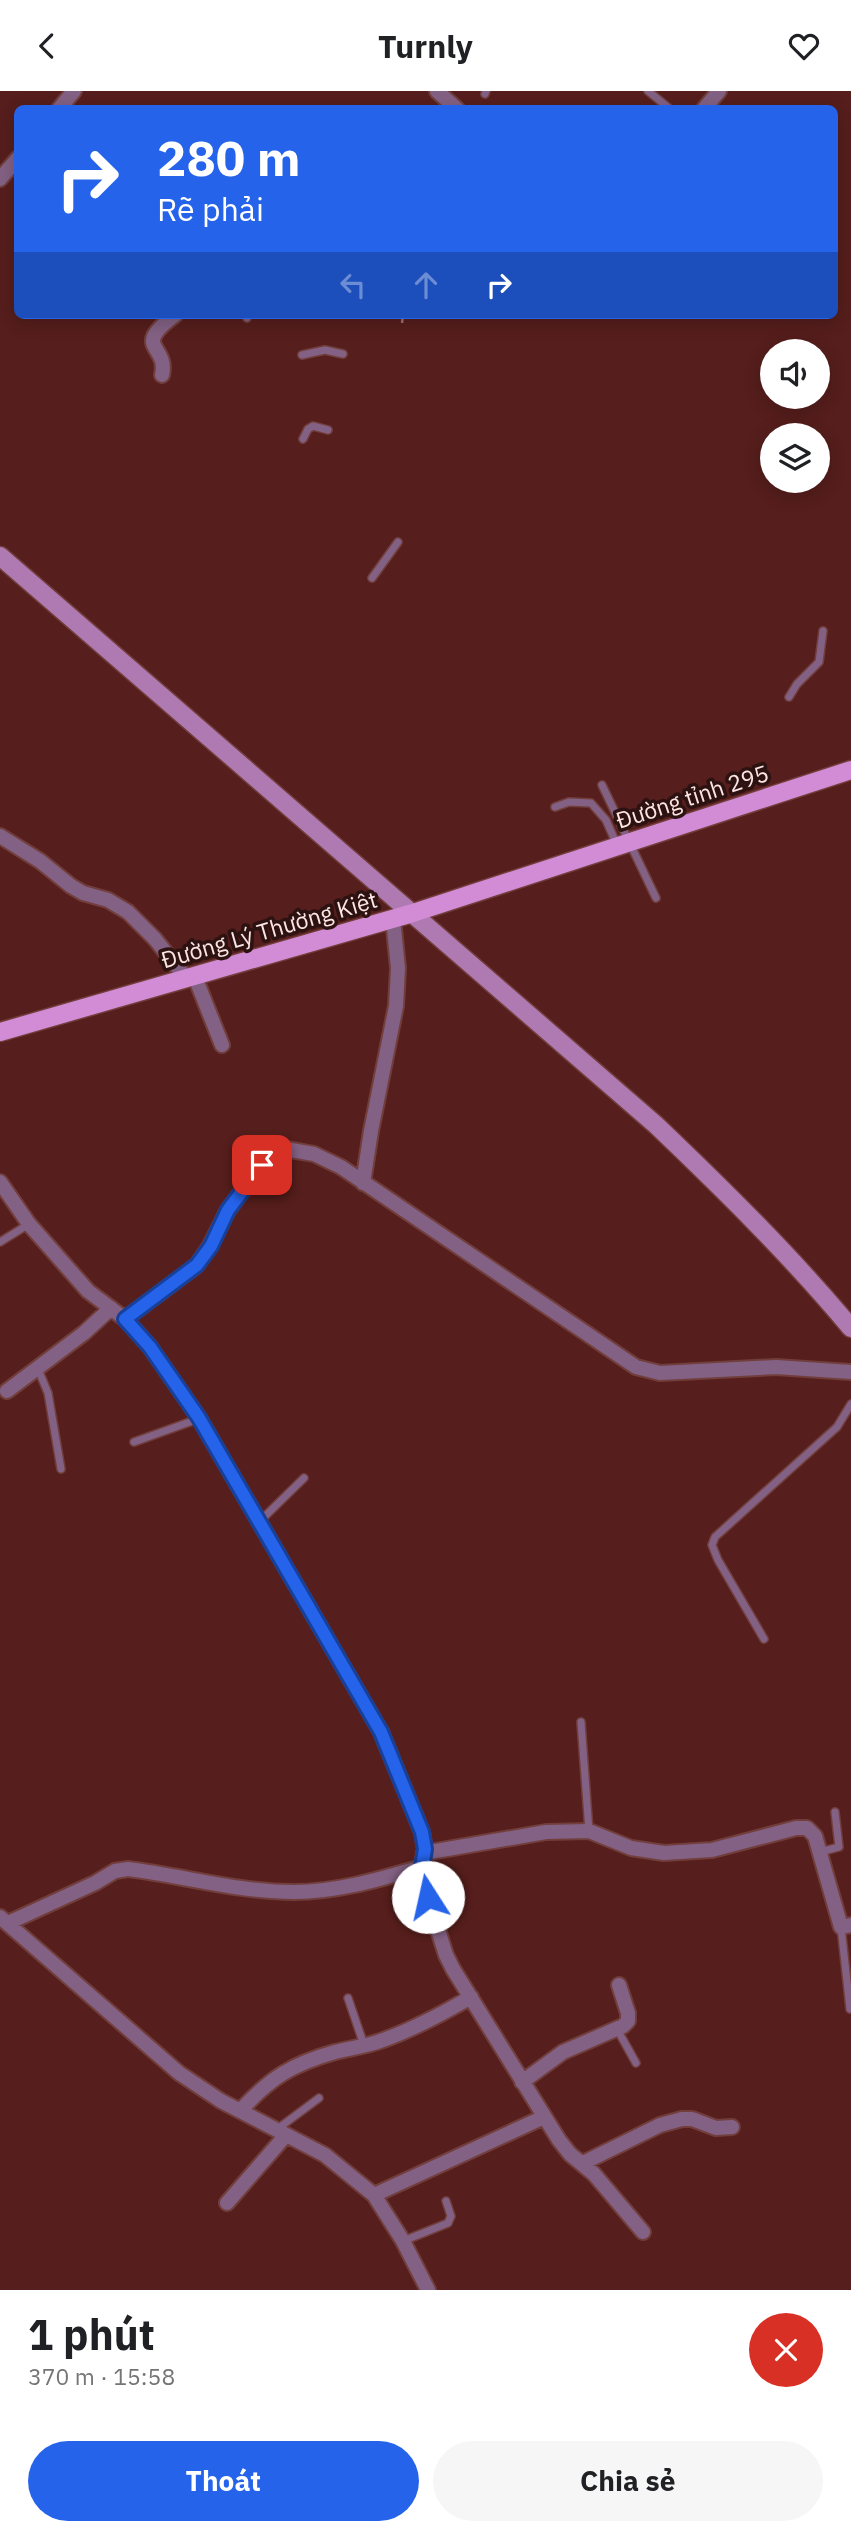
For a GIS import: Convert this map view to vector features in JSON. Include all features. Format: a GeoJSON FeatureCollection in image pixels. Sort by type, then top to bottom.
{"type":"FeatureCollection","features":[{"type":"Feature","properties":{"kind":"main road","name":"Đường tỉnh 295"},"geometry":{"type":"LineString","coordinates":[[549,869],[851,770]]}},
{"type":"Feature","properties":{"kind":"main road","name":"Đường Lý Thường Kiệt"},"geometry":{"type":"LineString","coordinates":[[0,1032],[393,919],[549,869]]}},
{"type":"Feature","properties":{"kind":"street"},"geometry":{"type":"LineString","coordinates":[[62,105],[74,91]]}},
{"type":"Feature","properties":{"kind":"street"},"geometry":{"type":"LineString","coordinates":[[437,91],[453,105]]}},
{"type":"Feature","properties":{"kind":"street"},"geometry":{"type":"LineString","coordinates":[[707,105],[719,91]]}},
{"type":"Feature","properties":{"kind":"street"},"geometry":{"type":"LineString","coordinates":[[0,179],[14,163]]}},
{"type":"Feature","properties":{"kind":"street"},"geometry":{"type":"LineString","coordinates":[[162,375],[163,363],[152,339],[155,332],[170,319]]}},
{"type":"Feature","properties":{"kind":"street"},"geometry":{"type":"LineString","coordinates":[[0,556],[413,913],[697,1164],[805,1273],[851,1328]]}},
{"type":"Feature","properties":{"kind":"street"},"geometry":{"type":"LineString","coordinates":[[0,836],[40,862],[71,887],[108,900],[128,912],[188,978],[197,982],[222,1045]]}},
{"type":"Feature","properties":{"kind":"street"},"geometry":{"type":"LineString","coordinates":[[363,1183],[396,1006],[398,968],[393,919]]}},
{"type":"Feature","properties":{"kind":"street"},"geometry":{"type":"LineString","coordinates":[[125,1319],[197,1265],[211,1246],[228,1210],[262,1165],[285,1149],[314,1154],[341,1167],[636,1367],[660,1373],[776,1367],[851,1372]]}},
{"type":"Feature","properties":{"kind":"street"},"geometry":{"type":"LineString","coordinates":[[0,1182],[29,1224],[88,1291],[125,1319],[150,1347],[199,1418],[381,1732],[422,1832],[421,1874],[446,1955],[522,2082],[570,2154],[583,2163],[643,2232]]}},
{"type":"Feature","properties":{"kind":"street"},"geometry":{"type":"LineString","coordinates":[[7,1391],[84,1333],[111,1308]]}},
{"type":"Feature","properties":{"kind":"street"},"geometry":{"type":"LineString","coordinates":[[428,2290],[403,2241],[374,2195],[325,2155],[240,2111],[179,2073],[4,1920],[95,1883],[115,1871],[128,1869],[257,1890],[295,1892],[364,1884],[423,1860],[545,1832],[589,1831],[631,1848],[664,1853],[712,1850],[796,1828],[807,1829],[815,1836],[846,1926]]}},
{"type":"Feature","properties":{"kind":"street"},"geometry":{"type":"LineString","coordinates":[[522,2082],[563,2052],[617,2029],[628,2021],[619,1985]]}},
{"type":"Feature","properties":{"kind":"street"},"geometry":{"type":"LineString","coordinates":[[240,2111],[261,2087],[279,2074],[333,2052],[411,2030],[471,1997]]}},
{"type":"Feature","properties":{"kind":"street"},"geometry":{"type":"LineString","coordinates":[[374,2195],[544,2117]]}},
{"type":"Feature","properties":{"kind":"street"},"geometry":{"type":"LineString","coordinates":[[583,2163],[660,2126],[682,2119],[692,2119],[716,2129],[732,2127]]}},
{"type":"Feature","properties":{"kind":"street"},"geometry":{"type":"LineString","coordinates":[[227,2203],[281,2133]]}},
{"type":"Feature","properties":{"kind":"lane"},"geometry":{"type":"LineString","coordinates":[[648,91],[665,105]]}},
{"type":"Feature","properties":{"kind":"lane"},"geometry":{"type":"LineString","coordinates":[[302,355],[325,350],[343,354]]}},
{"type":"Feature","properties":{"kind":"lane"},"geometry":{"type":"LineString","coordinates":[[303,439],[308,429],[313,426],[328,430]]}},
{"type":"Feature","properties":{"kind":"lane"},"geometry":{"type":"LineString","coordinates":[[372,578],[398,542]]}},
{"type":"Feature","properties":{"kind":"lane"},"geometry":{"type":"LineString","coordinates":[[789,697],[797,684],[820,662],[823,631]]}},
{"type":"Feature","properties":{"kind":"lane"},"geometry":{"type":"LineString","coordinates":[[603,785],[624,844]]}},
{"type":"Feature","properties":{"kind":"lane"},"geometry":{"type":"LineString","coordinates":[[555,807],[569,802],[591,803],[624,844],[656,898]]}},
{"type":"Feature","properties":{"kind":"lane"},"geometry":{"type":"LineString","coordinates":[[0,1242],[29,1224]]}},
{"type":"Feature","properties":{"kind":"lane"},"geometry":{"type":"LineString","coordinates":[[37,1368],[48,1393],[61,1469]]}},
{"type":"Feature","properties":{"kind":"lane"},"geometry":{"type":"LineString","coordinates":[[764,1639],[712,1545],[715,1537],[837,1427],[851,1404]]}},
{"type":"Feature","properties":{"kind":"lane"},"geometry":{"type":"LineString","coordinates":[[134,1442],[199,1418]]}},
{"type":"Feature","properties":{"kind":"lane"},"geometry":{"type":"LineString","coordinates":[[258,1523],[304,1478]]}},
{"type":"Feature","properties":{"kind":"lane"},"geometry":{"type":"LineString","coordinates":[[581,1722],[589,1831]]}},
{"type":"Feature","properties":{"kind":"lane"},"geometry":{"type":"LineString","coordinates":[[819,1852],[839,1847],[835,1812]]}},
{"type":"Feature","properties":{"kind":"lane"},"geometry":{"type":"LineString","coordinates":[[846,1926],[850,2009]]}},
{"type":"Feature","properties":{"kind":"lane"},"geometry":{"type":"LineString","coordinates":[[348,1998],[363,2045]]}},
{"type":"Feature","properties":{"kind":"lane"},"geometry":{"type":"LineString","coordinates":[[617,2029],[636,2063]]}},
{"type":"Feature","properties":{"kind":"lane"},"geometry":{"type":"LineString","coordinates":[[281,2133],[319,2098]]}},
{"type":"Feature","properties":{"kind":"lane"},"geometry":{"type":"LineString","coordinates":[[403,2241],[448,2223],[451,2216],[446,2201]]}},
{"type":"Feature","properties":{"kind":"path"},"geometry":{"type":"LineString","coordinates":[[402,319],[402,323]]}},
{"type":"Feature","properties":{"kind":"route"},"geometry":{"type":"LineString","coordinates":[[262,1165],[228,1210],[211,1246],[197,1265],[125,1319],[150,1347],[199,1418],[381,1732],[422,1832],[425,1849],[421,1874],[428,1897]]}}]}
